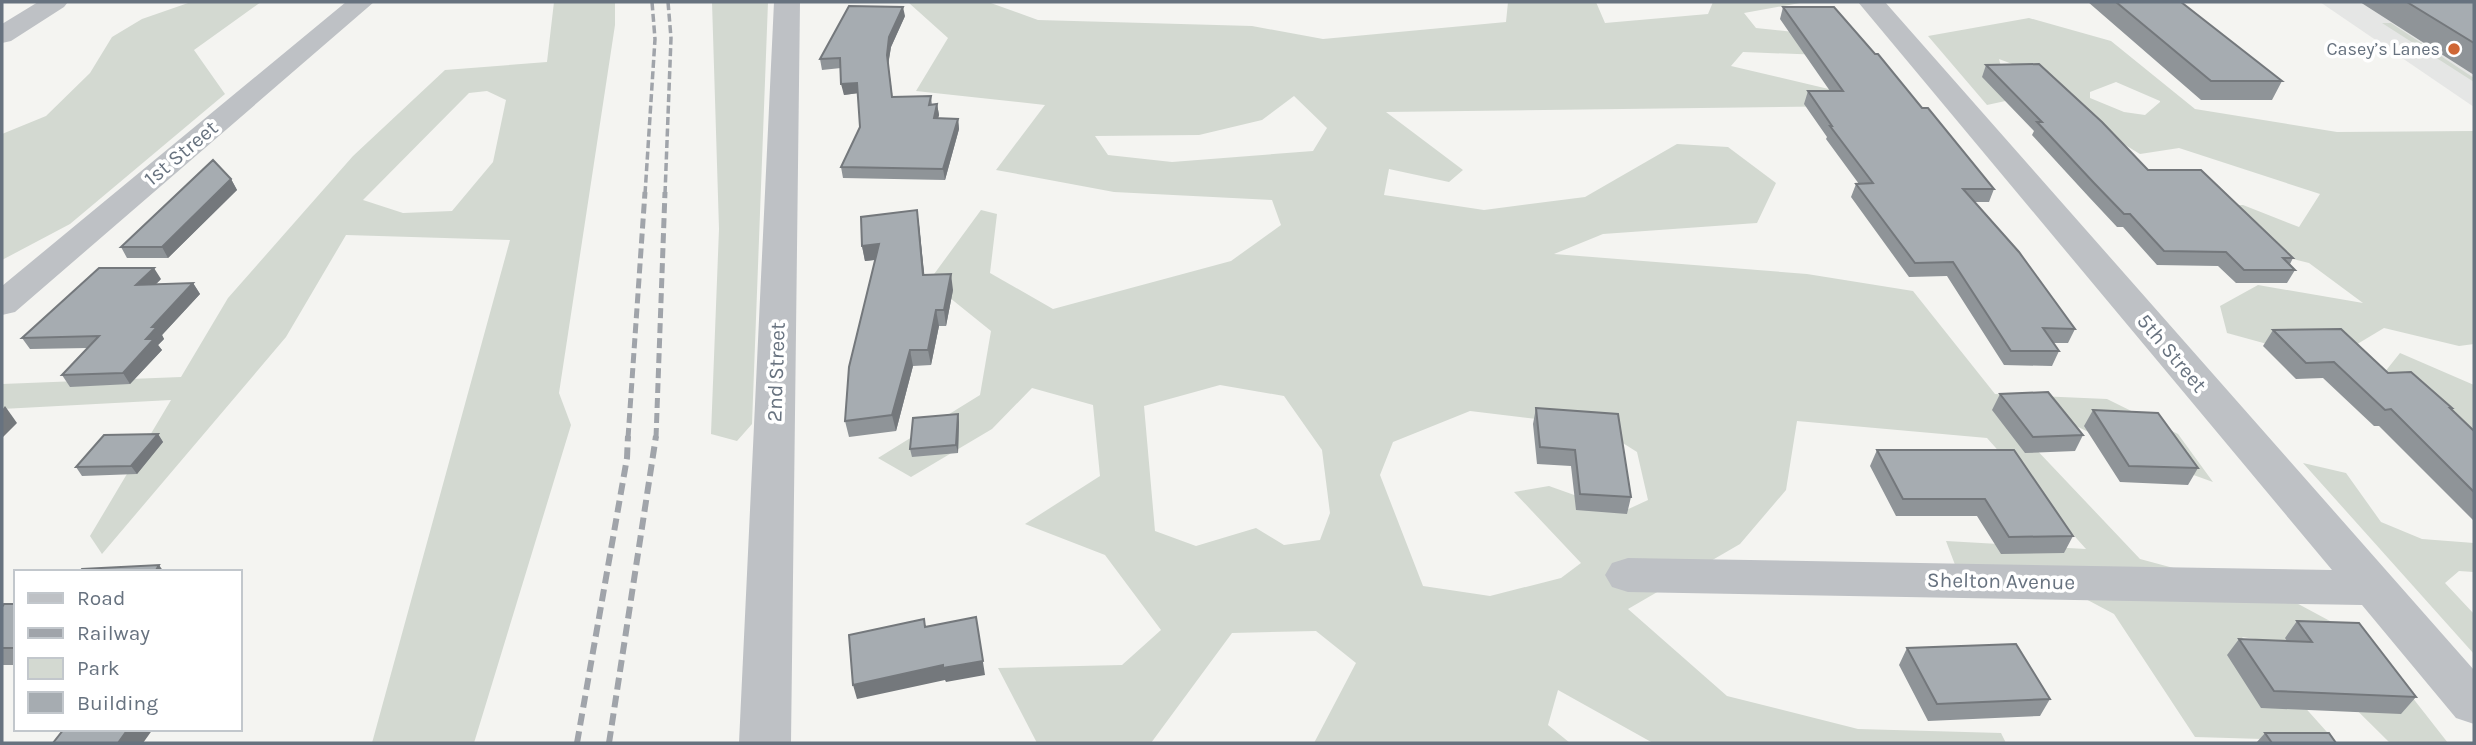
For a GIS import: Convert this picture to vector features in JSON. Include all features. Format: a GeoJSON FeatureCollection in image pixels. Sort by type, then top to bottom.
{"type":"FeatureCollection","features":[{"type":"Feature","properties":{"kind":"street"},"geometry":{"type":"LineString","coordinates":[[2,35],[55,2]]}},
{"type":"Feature","properties":{"kind":"street","name":"1st Street"},"geometry":{"type":"LineString","coordinates":[[2,304],[361,2]]}},
{"type":"Feature","properties":{"kind":"street","name":"2nd Street"},"geometry":{"type":"LineString","coordinates":[[765,743],[787,2]]}},
{"type":"Feature","properties":{"kind":"street","name":"5th Street"},"geometry":{"type":"LineString","coordinates":[[1871,2],[2474,705]]}},
{"type":"Feature","properties":{"kind":"street","name":"Shelton Avenue"},"geometry":{"type":"LineString","coordinates":[[1628,575],[2374,588]]}},
{"type":"Feature","properties":{"kind":"shaded area"},"geometry":{"type":"Polygon","coordinates":[[[2320,2],[2474,2],[2474,107],[2320,2]]]}},
{"type":"Feature","properties":{"kind":"green space"},"geometry":{"type":"Polygon","coordinates":[[[191,2],[261,2],[194,50],[225,94],[70,224],[2,260],[2,134],[46,116],[90,73],[112,37],[142,19],[191,2]]]}},
{"type":"Feature","properties":{"kind":"green space"},"geometry":{"type":"Polygon","coordinates":[[[554,2],[615,2],[615,25],[559,393],[571,425],[474,743],[372,743],[510,240],[346,235],[286,337],[102,554],[90,536],[171,400],[2,409],[2,384],[181,377],[228,298],[353,156],[445,70],[547,62],[554,2]],[[487,91],[469,93],[363,200],[403,213],[452,211],[493,162],[506,100],[487,91]]]}},
{"type":"Feature","properties":{"kind":"green space"},"geometry":{"type":"Polygon","coordinates":[[[712,2],[768,2],[752,424],[737,441],[711,434],[719,229],[712,2]]]}},
{"type":"Feature","properties":{"kind":"green space"},"geometry":{"type":"Polygon","coordinates":[[[901,2],[988,2],[1038,20],[1252,26],[1323,39],[1506,22],[1508,2],[1596,2],[1605,23],[1708,14],[1713,2],[1800,3],[1744,13],[1756,28],[1840,37],[1849,56],[1743,52],[1731,66],[1854,95],[1856,106],[1386,112],[1463,170],[1449,182],[1389,169],[1384,195],[1484,210],[1585,197],[1677,144],[1728,147],[1776,183],[1757,223],[1603,234],[1554,254],[1807,274],[1913,291],[1995,394],[2107,399],[2178,434],[2213,482],[2132,453],[2076,426],[2015,427],[2140,559],[2289,599],[2369,642],[2448,743],[2390,743],[2290,644],[2242,637],[2335,741],[2195,737],[2114,614],[2065,588],[1957,570],[1946,541],[2086,549],[1987,438],[1797,421],[1786,490],[1740,544],[1628,609],[1727,696],[1858,729],[2001,733],[2006,743],[1653,743],[1558,690],[1548,725],[1570,743],[1314,743],[1356,663],[1316,631],[1232,633],[1151,743],[1037,743],[998,668],[1122,665],[1161,630],[1105,555],[1025,524],[1100,476],[1093,405],[1032,388],[992,429],[911,477],[878,458],[980,395],[991,331],[929,281],[981,210],[997,214],[990,273],[1053,309],[1231,261],[1281,225],[1272,200],[1114,192],[996,170],[1045,105],[916,91],[948,38],[909,3],[901,2]],[[1294,96],[1262,120],[1199,135],[1095,136],[1108,155],[1172,162],[1313,151],[1327,128],[1294,96]],[[1220,385],[1144,406],[1155,531],[1196,546],[1256,528],[1284,545],[1320,540],[1330,513],[1322,450],[1284,396],[1220,385]],[[1470,411],[1393,442],[1380,475],[1423,586],[1490,596],[1561,578],[1581,563],[1514,492],[1549,486],[1622,512],[1648,500],[1637,452],[1596,426],[1470,411]]]}},
{"type":"Feature","properties":{"kind":"green space"},"geometry":{"type":"Polygon","coordinates":[[[2029,18],[2111,41],[2195,109],[2337,132],[2474,131],[2474,344],[2459,346],[2384,328],[2329,361],[2227,333],[2220,306],[2258,285],[2363,303],[2309,263],[2191,234],[2189,206],[2243,205],[2299,227],[2320,194],[2179,148],[2140,154],[2082,119],[2049,78],[1999,59],[2010,100],[1987,105],[1928,36],[2029,18]],[[2116,82],[2090,92],[2090,98],[2124,112],[2145,115],[2160,101],[2116,82]]]}},
{"type":"Feature","properties":{"kind":"green space"},"geometry":{"type":"Polygon","coordinates":[[[2382,23],[2391,23],[2474,78],[2474,82],[2382,23]]]}},
{"type":"Feature","properties":{"kind":"green space"},"geometry":{"type":"Polygon","coordinates":[[[2400,353],[2474,385],[2474,449],[2376,383],[2400,353]]]}},
{"type":"Feature","properties":{"kind":"green space"},"geometry":{"type":"Polygon","coordinates":[[[2303,463],[2346,473],[2381,522],[2422,539],[2474,543],[2474,572],[2459,571],[2445,583],[2474,614],[2474,654],[2303,463]]]}},
{"type":"Feature","properties":{"kind":"building"},"geometry":{"type":"Polygon","coordinates":[[[2116,2],[2181,2],[2282,81],[2211,81],[2116,2]]]}},
{"type":"Feature","properties":{"kind":"building"},"geometry":{"type":"Polygon","coordinates":[[[2407,2],[2474,2],[2474,43],[2407,2]]]}},
{"type":"Feature","properties":{"kind":"building"},"geometry":{"type":"Polygon","coordinates":[[[849,6],[903,7],[889,37],[887,55],[892,97],[931,96],[929,105],[937,104],[934,118],[958,119],[943,169],[841,167],[860,127],[857,83],[841,84],[840,58],[820,59],[849,6]]]}},
{"type":"Feature","properties":{"kind":"building"},"geometry":{"type":"Polygon","coordinates":[[[1783,7],[1834,7],[1875,54],[1878,54],[1922,108],[1928,108],[1994,189],[1963,189],[2019,252],[2075,329],[2043,328],[2059,351],[2011,351],[1953,262],[1915,263],[1856,184],[1873,183],[1830,126],[1808,91],[1843,91],[1783,7]]]}},
{"type":"Feature","properties":{"kind":"building"},"geometry":{"type":"Polygon","coordinates":[[[2039,64],[2102,122],[2148,170],[2201,170],[2293,258],[2283,258],[2295,270],[2244,270],[2226,252],[2164,251],[2130,214],[2124,214],[2094,183],[2037,122],[2042,122],[1986,65],[2039,64]]]}},
{"type":"Feature","properties":{"kind":"building"},"geometry":{"type":"Polygon","coordinates":[[[213,160],[231,179],[162,247],[121,247],[213,160]]]}},
{"type":"Feature","properties":{"kind":"building"},"geometry":{"type":"Polygon","coordinates":[[[917,210],[923,275],[951,274],[944,310],[936,310],[928,350],[910,350],[892,415],[845,421],[849,367],[879,244],[862,246],[861,217],[917,210]]]}},
{"type":"Feature","properties":{"kind":"building"},"geometry":{"type":"Polygon","coordinates":[[[99,268],[154,268],[136,285],[193,283],[152,327],[157,327],[146,339],[154,339],[123,373],[62,375],[99,336],[22,338],[99,268]]]}},
{"type":"Feature","properties":{"kind":"building"},"geometry":{"type":"Polygon","coordinates":[[[2341,329],[2388,373],[2411,372],[2474,431],[2474,492],[2391,409],[2385,410],[2334,362],[2306,363],[2273,330],[2341,329]]]}},
{"type":"Feature","properties":{"kind":"building"},"geometry":{"type":"Polygon","coordinates":[[[2048,392],[2083,435],[2033,437],[2000,394],[2048,392]]]}},
{"type":"Feature","properties":{"kind":"building"},"geometry":{"type":"Polygon","coordinates":[[[1536,408],[1618,414],[1631,497],[1580,494],[1575,450],[1540,447],[1536,408]]]}},
{"type":"Feature","properties":{"kind":"building"},"geometry":{"type":"Polygon","coordinates":[[[2093,410],[2158,413],[2198,468],[2129,466],[2093,410]]]}},
{"type":"Feature","properties":{"kind":"building"},"geometry":{"type":"Polygon","coordinates":[[[958,414],[956,445],[910,449],[913,418],[958,414]]]}},
{"type":"Feature","properties":{"kind":"building"},"geometry":{"type":"Polygon","coordinates":[[[158,434],[131,466],[76,467],[104,435],[158,434]]]}},
{"type":"Feature","properties":{"kind":"building"},"geometry":{"type":"Polygon","coordinates":[[[1877,450],[2014,450],[2073,536],[2009,537],[1985,499],[1903,499],[1877,450]]]}},
{"type":"Feature","properties":{"kind":"building"},"geometry":{"type":"Polygon","coordinates":[[[159,565],[156,570],[82,569],[159,565]]]}},
{"type":"Feature","properties":{"kind":"building"},"geometry":{"type":"Polygon","coordinates":[[[4,604],[14,604],[14,648],[2,648],[4,604]]]}},
{"type":"Feature","properties":{"kind":"building"},"geometry":{"type":"Polygon","coordinates":[[[976,617],[983,661],[943,668],[943,665],[853,685],[849,635],[924,619],[925,627],[976,617]]]}},
{"type":"Feature","properties":{"kind":"building"},"geometry":{"type":"Polygon","coordinates":[[[2297,621],[2359,623],[2416,697],[2274,691],[2239,639],[2312,642],[2297,621]]]}},
{"type":"Feature","properties":{"kind":"building"},"geometry":{"type":"Polygon","coordinates":[[[2016,644],[2050,699],[1937,704],[1907,648],[2016,644]]]}},
{"type":"Feature","properties":{"kind":"building"},"geometry":{"type":"Polygon","coordinates":[[[62,731],[127,731],[118,743],[53,743],[62,731]]]}},
{"type":"Feature","properties":{"kind":"building"},"geometry":{"type":"Polygon","coordinates":[[[2265,733],[2329,733],[2336,743],[2272,743],[2265,733]]]}},
{"type":"Feature","properties":{"kind":"railway"},"geometry":{"type":"LineString","coordinates":[[645,194],[655,39],[652,2]]}},
{"type":"Feature","properties":{"kind":"railway"},"geometry":{"type":"LineString","coordinates":[[665,194],[671,38],[668,2]]}},
{"type":"Feature","properties":{"kind":"railway"},"geometry":{"type":"LineString","coordinates":[[628,438],[645,192]]}},
{"type":"Feature","properties":{"kind":"railway"},"geometry":{"type":"LineString","coordinates":[[656,438],[665,192]]}},
{"type":"Feature","properties":{"kind":"railway"},"geometry":{"type":"LineString","coordinates":[[577,743],[627,458],[628,436]]}},
{"type":"Feature","properties":{"kind":"railway"},"geometry":{"type":"LineString","coordinates":[[609,743],[656,436]]}},
{"type":"Feature","properties":{"kind":"place","name":"Casey’s Lanes"},"geometry":{"type":"Point","coordinates":[2454,49]}}]}
